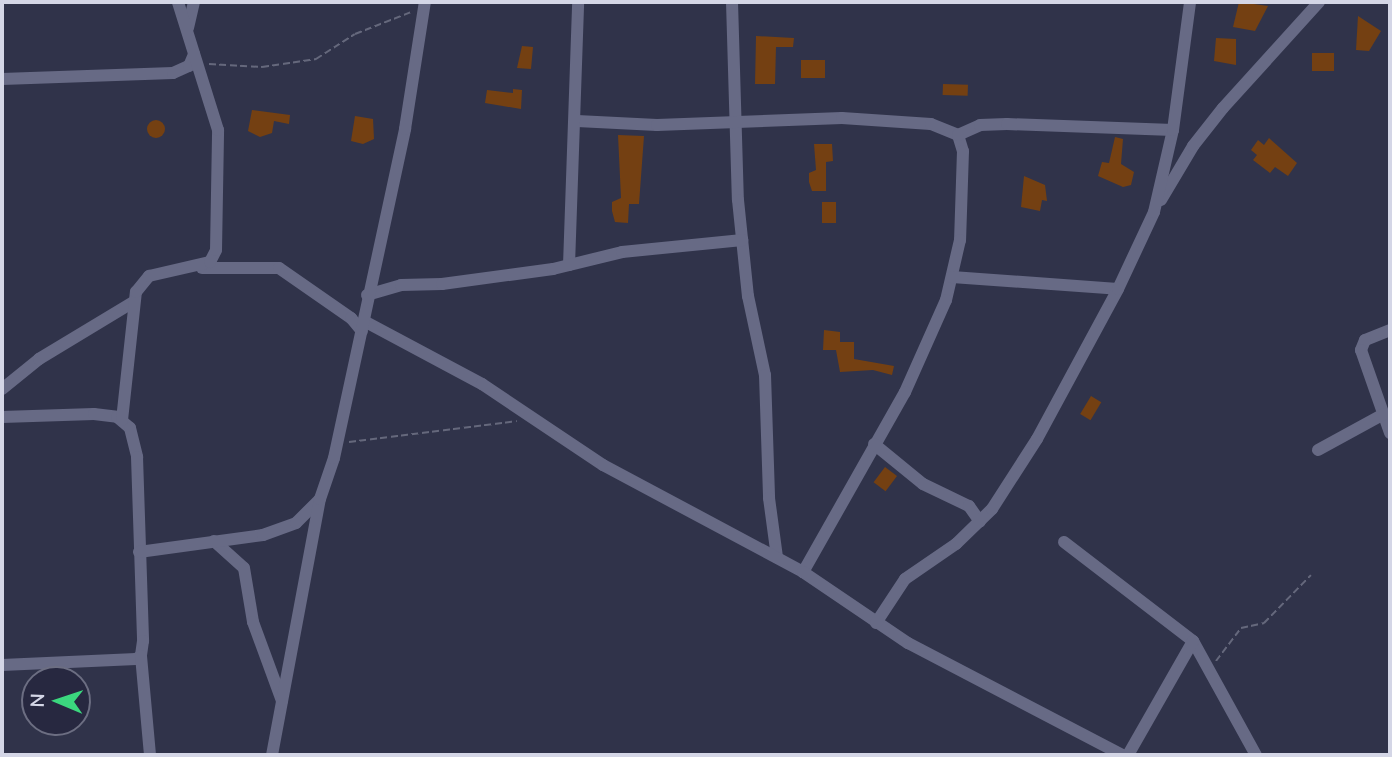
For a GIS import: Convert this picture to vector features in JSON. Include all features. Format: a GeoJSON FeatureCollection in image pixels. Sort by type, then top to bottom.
{"type":"FeatureCollection","features":[{"type":"Feature","properties":{"kind":"street"},"geometry":{"type":"LineString","coordinates":[[178,2],[214,106],[221,156],[215,257],[189,268]]}},
{"type":"Feature","properties":{"kind":"street"},"geometry":{"type":"LineString","coordinates":[[188,28],[194,2]]}},
{"type":"Feature","properties":{"kind":"street"},"geometry":{"type":"LineString","coordinates":[[569,265],[577,121],[578,2]]}},
{"type":"Feature","properties":{"kind":"street"},"geometry":{"type":"LineString","coordinates":[[732,2],[734,119],[742,240],[748,296],[765,374],[769,498],[777,557]]}},
{"type":"Feature","properties":{"kind":"street"},"geometry":{"type":"LineString","coordinates":[[1154,212],[1173,130],[1189,2]]}},
{"type":"Feature","properties":{"kind":"street"},"geometry":{"type":"LineString","coordinates":[[876,623],[905,579],[980,522],[1037,439],[1118,289],[1154,212],[1193,146],[1320,2]]}},
{"type":"Feature","properties":{"kind":"street"},"geometry":{"type":"LineString","coordinates":[[272,755],[320,499],[338,443],[367,295],[405,129],[425,4]]}},
{"type":"Feature","properties":{"kind":"street"},"geometry":{"type":"LineString","coordinates":[[2,79],[173,73],[187,68],[196,58]]}},
{"type":"Feature","properties":{"kind":"street"},"geometry":{"type":"LineString","coordinates":[[577,121],[666,124],[734,119],[842,118],[931,124],[958,135],[980,125],[1007,124],[1173,130]]}},
{"type":"Feature","properties":{"kind":"street"},"geometry":{"type":"LineString","coordinates":[[803,572],[927,349],[952,277],[963,198],[962,151],[958,135]]}},
{"type":"Feature","properties":{"kind":"street"},"geometry":{"type":"LineString","coordinates":[[367,295],[401,285],[442,284],[569,265],[631,251],[742,240]]}},
{"type":"Feature","properties":{"kind":"street"},"geometry":{"type":"LineString","coordinates":[[2,388],[38,359],[132,303],[149,276],[189,268],[278,267],[363,326],[482,384],[603,465],[803,572],[876,623],[1122,755]]}},
{"type":"Feature","properties":{"kind":"street"},"geometry":{"type":"LineString","coordinates":[[952,277],[1118,289]]}},
{"type":"Feature","properties":{"kind":"street"},"geometry":{"type":"LineString","coordinates":[[122,420],[132,303]]}},
{"type":"Feature","properties":{"kind":"street"},"geometry":{"type":"LineString","coordinates":[[1390,330],[1365,341],[1362,349],[1390,433]]}},
{"type":"Feature","properties":{"kind":"street"},"geometry":{"type":"LineString","coordinates":[[2,417],[94,414],[122,420],[130,428],[137,457],[141,656],[150,755]]}},
{"type":"Feature","properties":{"kind":"street"},"geometry":{"type":"LineString","coordinates":[[1318,450],[1384,414]]}},
{"type":"Feature","properties":{"kind":"street"},"geometry":{"type":"LineString","coordinates":[[874,444],[923,484],[968,505],[980,522]]}},
{"type":"Feature","properties":{"kind":"street"},"geometry":{"type":"LineString","coordinates":[[139,552],[263,535],[289,526],[320,499]]}},
{"type":"Feature","properties":{"kind":"street"},"geometry":{"type":"LineString","coordinates":[[214,541],[245,571],[253,622],[282,702]]}},
{"type":"Feature","properties":{"kind":"street"},"geometry":{"type":"LineString","coordinates":[[1064,542],[1193,641],[1211,668],[1256,755]]}},
{"type":"Feature","properties":{"kind":"street"},"geometry":{"type":"LineString","coordinates":[[1128,755],[1193,641]]}},
{"type":"Feature","properties":{"kind":"street"},"geometry":{"type":"LineString","coordinates":[[2,665],[141,656]]}},
{"type":"Feature","properties":{"kind":"path"},"geometry":{"type":"LineString","coordinates":[[196,58],[247,68],[316,60],[355,34],[425,4]]}},
{"type":"Feature","properties":{"kind":"path"},"geometry":{"type":"LineString","coordinates":[[338,443],[533,419]]}},
{"type":"Feature","properties":{"kind":"path"},"geometry":{"type":"LineString","coordinates":[[1211,668],[1239,630],[1264,623],[1311,575]]}},
{"type":"Feature","properties":{"kind":"building"},"geometry":{"type":"Polygon","coordinates":[[[1239,2],[1268,6],[1255,31],[1233,27],[1239,2]]]}},
{"type":"Feature","properties":{"kind":"building"},"geometry":{"type":"Polygon","coordinates":[[[1358,16],[1381,31],[1369,51],[1356,50],[1358,16]]]}},
{"type":"Feature","properties":{"kind":"building"},"geometry":{"type":"Polygon","coordinates":[[[756,36],[794,38],[793,47],[776,47],[775,84],[755,84],[756,36]]]}},
{"type":"Feature","properties":{"kind":"building"},"geometry":{"type":"Polygon","coordinates":[[[1216,38],[1236,39],[1236,65],[1214,61],[1216,38]]]}},
{"type":"Feature","properties":{"kind":"building"},"geometry":{"type":"Polygon","coordinates":[[[522,46],[533,47],[531,69],[517,68],[522,46]]]}},
{"type":"Feature","properties":{"kind":"building"},"geometry":{"type":"Polygon","coordinates":[[[1312,53],[1334,53],[1334,71],[1312,71],[1312,53]]]}},
{"type":"Feature","properties":{"kind":"building"},"geometry":{"type":"Polygon","coordinates":[[[801,60],[825,60],[825,78],[801,78],[801,60]]]}},
{"type":"Feature","properties":{"kind":"building"},"geometry":{"type":"Polygon","coordinates":[[[943,84],[968,85],[968,96],[943,95],[943,84]]]}},
{"type":"Feature","properties":{"kind":"building"},"geometry":{"type":"Polygon","coordinates":[[[513,89],[522,90],[521,109],[485,103],[487,90],[513,93],[513,89]]]}},
{"type":"Feature","properties":{"kind":"building"},"geometry":{"type":"Polygon","coordinates":[[[252,110],[290,115],[289,124],[274,121],[272,133],[260,137],[248,131],[252,110]]]}},
{"type":"Feature","properties":{"kind":"building"},"geometry":{"type":"Polygon","coordinates":[[[355,116],[373,119],[374,139],[363,144],[351,141],[355,116]]]}},
{"type":"Feature","properties":{"kind":"building"},"geometry":{"type":"Polygon","coordinates":[[[156,120],[162,123],[165,129],[162,135],[156,138],[150,135],[147,129],[150,123],[156,120]]]}},
{"type":"Feature","properties":{"kind":"building"},"geometry":{"type":"Polygon","coordinates":[[[618,135],[644,136],[639,204],[629,204],[628,223],[615,222],[612,211],[612,202],[621,198],[618,135]]]}},
{"type":"Feature","properties":{"kind":"building"},"geometry":{"type":"Polygon","coordinates":[[[1115,137],[1123,139],[1121,164],[1134,172],[1131,185],[1123,187],[1098,176],[1102,162],[1109,163],[1115,137]]]}},
{"type":"Feature","properties":{"kind":"building"},"geometry":{"type":"Polygon","coordinates":[[[1269,138],[1297,163],[1288,176],[1275,167],[1270,173],[1253,160],[1257,155],[1251,150],[1258,140],[1264,145],[1269,138]]]}},
{"type":"Feature","properties":{"kind":"building"},"geometry":{"type":"Polygon","coordinates":[[[814,144],[832,144],[833,161],[826,162],[826,191],[812,191],[809,182],[809,173],[816,170],[814,144]]]}},
{"type":"Feature","properties":{"kind":"building"},"geometry":{"type":"Polygon","coordinates":[[[1024,176],[1045,185],[1047,201],[1042,200],[1040,211],[1021,207],[1024,176]]]}},
{"type":"Feature","properties":{"kind":"building"},"geometry":{"type":"Polygon","coordinates":[[[822,202],[836,202],[836,223],[822,223],[822,202]]]}},
{"type":"Feature","properties":{"kind":"building"},"geometry":{"type":"Polygon","coordinates":[[[824,330],[840,332],[840,342],[854,342],[854,359],[894,366],[892,375],[873,370],[840,372],[836,350],[823,350],[824,330]]]}},
{"type":"Feature","properties":{"kind":"building"},"geometry":{"type":"Polygon","coordinates":[[[1091,396],[1101,402],[1090,420],[1080,414],[1091,396]]]}},
{"type":"Feature","properties":{"kind":"building"},"geometry":{"type":"Polygon","coordinates":[[[885,467],[897,476],[886,491],[874,482],[885,467]]]}}]}
